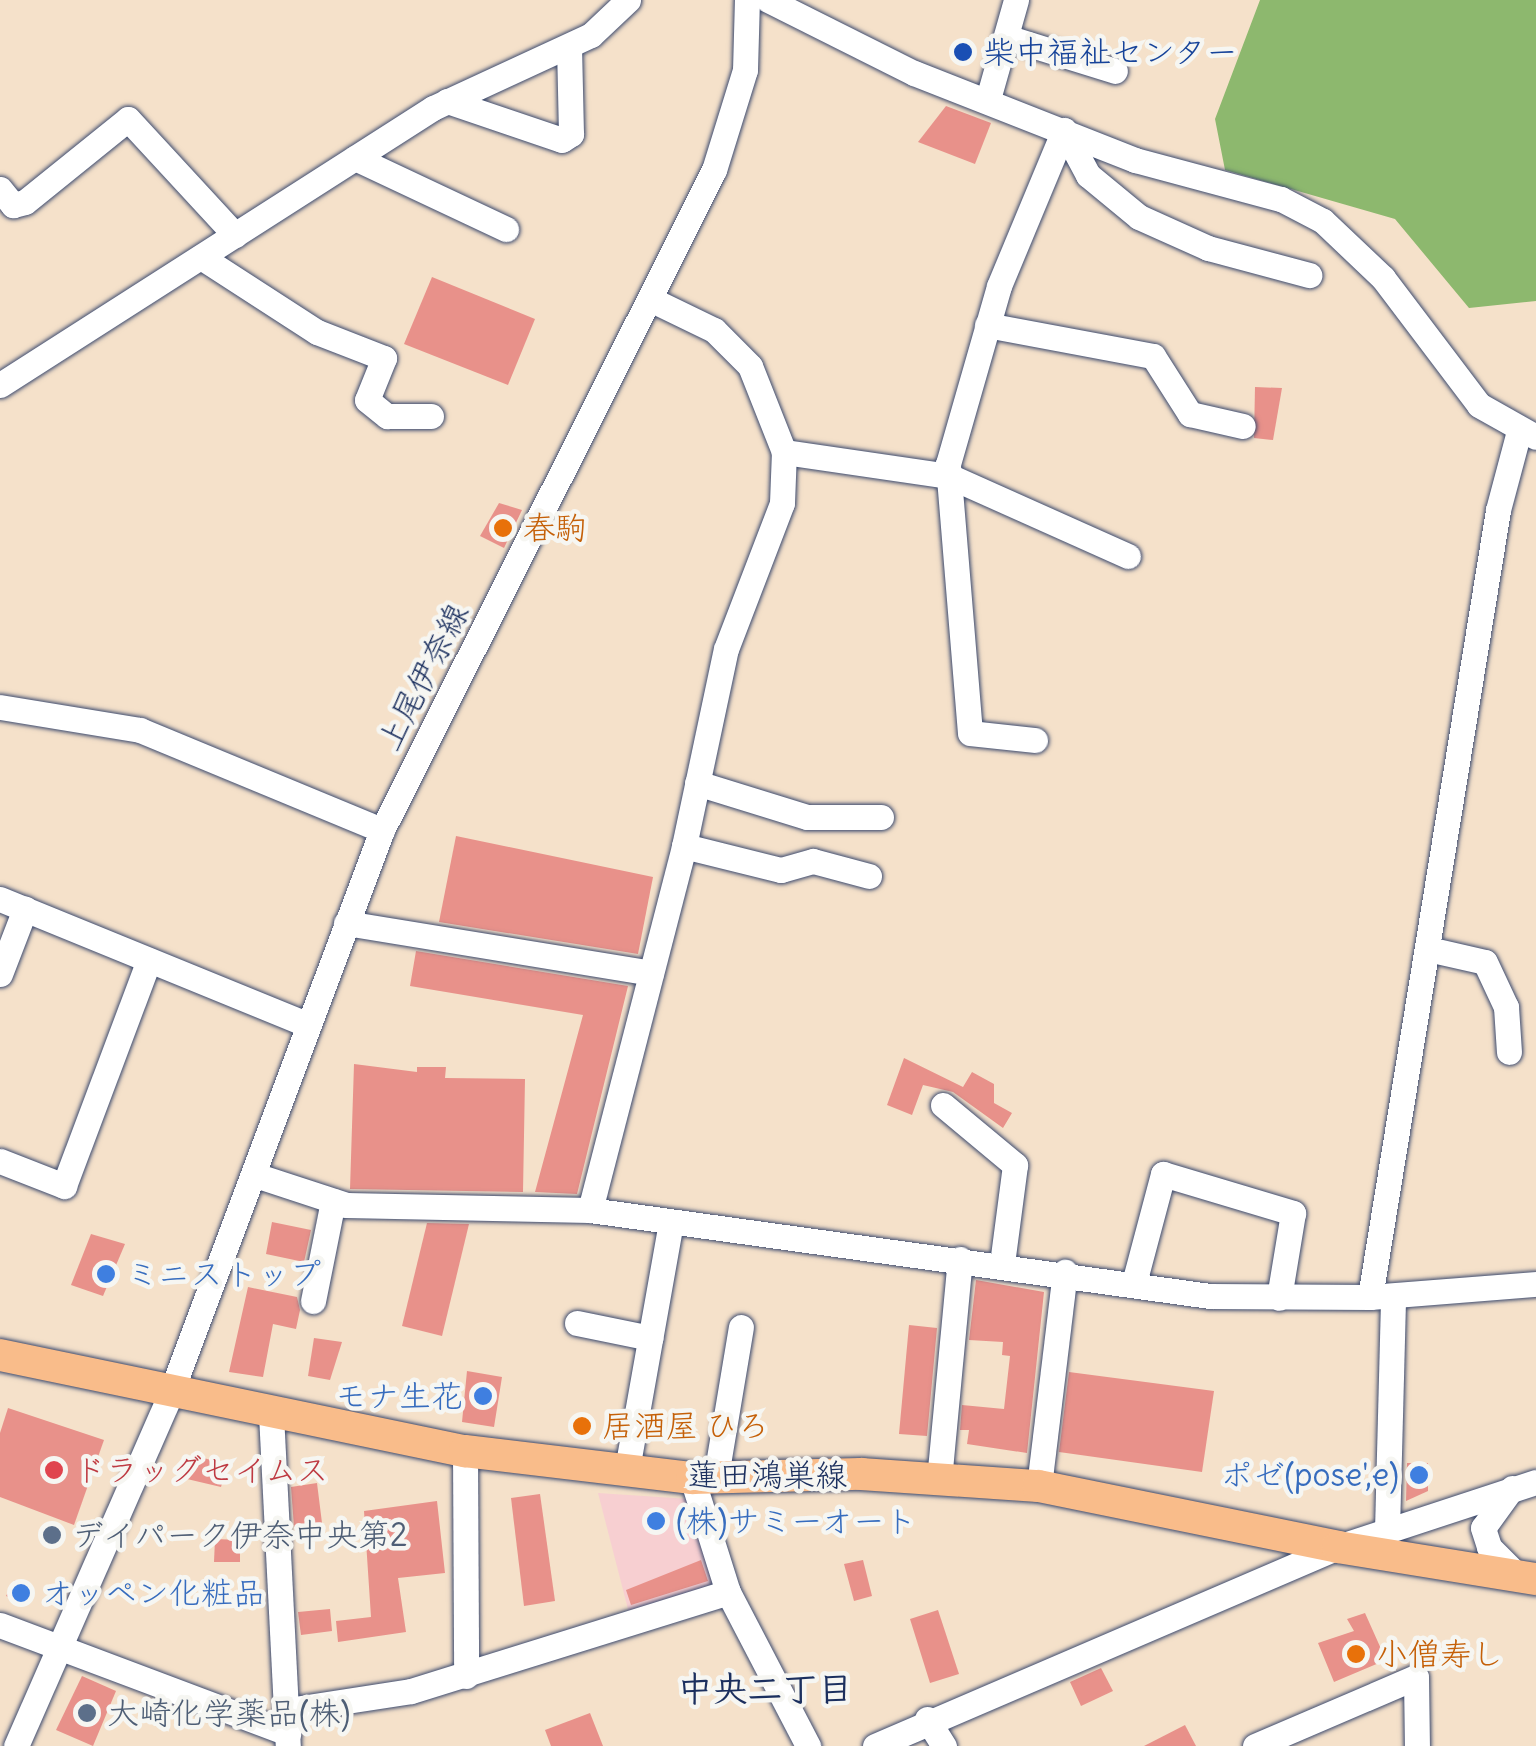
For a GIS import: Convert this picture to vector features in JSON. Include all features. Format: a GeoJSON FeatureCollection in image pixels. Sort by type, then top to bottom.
{"type":"FeatureCollection","features":[{"type":"Feature","properties":{"kind":"main road","name":"蓮田鴻巣線"},"geometry":{"type":"LineString","coordinates":[[0,1355],[170,1394],[465,1451],[704,1477],[939,1480],[1039,1486],[1338,1548],[1527,1577]]}},
{"type":"Feature","properties":{"kind":"street"},"geometry":{"type":"LineString","coordinates":[[0,385],[447,101],[569,47],[628,0]]}},
{"type":"Feature","properties":{"kind":"street","name":"上尾伊奈線"},"geometry":{"type":"LineString","coordinates":[[16,1746],[170,1394],[256,1175],[307,1024],[382,830],[652,300],[730,130],[744,70],[748,0]]}},
{"type":"Feature","properties":{"kind":"street"},"geometry":{"type":"LineString","coordinates":[[768,0],[852,46],[1135,160],[1281,199],[1323,221],[1384,278],[1479,405],[1527,434],[1498,510],[1428,948],[1382,1296],[1386,1530]]}},
{"type":"Feature","properties":{"kind":"street"},"geometry":{"type":"LineString","coordinates":[[988,99],[1016,0]]}},
{"type":"Feature","properties":{"kind":"street"},"geometry":{"type":"LineString","coordinates":[[1006,37],[1115,71]]}},
{"type":"Feature","properties":{"kind":"street"},"geometry":{"type":"LineString","coordinates":[[447,101],[562,140],[571,134],[569,47]]}},
{"type":"Feature","properties":{"kind":"street"},"geometry":{"type":"LineString","coordinates":[[4,203],[25,202],[128,119],[234,235]]}},
{"type":"Feature","properties":{"kind":"street"},"geometry":{"type":"LineString","coordinates":[[1064,130],[1088,175],[1139,217],[1208,248],[1309,275]]}},
{"type":"Feature","properties":{"kind":"street"},"geometry":{"type":"LineString","coordinates":[[1035,740],[970,733],[949,476],[987,325],[1064,130]]}},
{"type":"Feature","properties":{"kind":"street"},"geometry":{"type":"LineString","coordinates":[[355,158],[506,228]]}},
{"type":"Feature","properties":{"kind":"street"},"geometry":{"type":"LineString","coordinates":[[201,257],[317,332],[384,358],[367,400],[387,416],[431,416]]}},
{"type":"Feature","properties":{"kind":"street"},"geometry":{"type":"LineString","coordinates":[[590,1210],[684,846],[726,650],[782,503],[784,452],[750,366],[714,330],[652,300]]}},
{"type":"Feature","properties":{"kind":"street"},"geometry":{"type":"LineString","coordinates":[[987,325],[1154,356],[1190,414],[1243,426]]}},
{"type":"Feature","properties":{"kind":"street"},"geometry":{"type":"LineString","coordinates":[[784,452],[949,476],[1128,556]]}},
{"type":"Feature","properties":{"kind":"street"},"geometry":{"type":"LineString","coordinates":[[0,708],[140,730],[382,830]]}},
{"type":"Feature","properties":{"kind":"street"},"geometry":{"type":"LineString","coordinates":[[697,783],[807,818],[880,817]]}},
{"type":"Feature","properties":{"kind":"street"},"geometry":{"type":"LineString","coordinates":[[684,846],[782,870],[813,861],[870,876]]}},
{"type":"Feature","properties":{"kind":"street"},"geometry":{"type":"LineString","coordinates":[[0,899],[307,1024]]}},
{"type":"Feature","properties":{"kind":"street"},"geometry":{"type":"LineString","coordinates":[[0,974],[25,909]]}},
{"type":"Feature","properties":{"kind":"street"},"geometry":{"type":"LineString","coordinates":[[346,923],[651,973]]}},
{"type":"Feature","properties":{"kind":"street"},"geometry":{"type":"LineString","coordinates":[[1428,948],[1484,962],[1506,1007],[1510,1052]]}},
{"type":"Feature","properties":{"kind":"street"},"geometry":{"type":"LineString","coordinates":[[0,1161],[64,1186],[150,960]]}},
{"type":"Feature","properties":{"kind":"street"},"geometry":{"type":"LineString","coordinates":[[943,1105],[1015,1166],[1002,1264]]}},
{"type":"Feature","properties":{"kind":"street"},"geometry":{"type":"LineString","coordinates":[[1134,1283],[1164,1174],[1292,1213],[1280,1298]]}},
{"type":"Feature","properties":{"kind":"street"},"geometry":{"type":"LineString","coordinates":[[256,1175],[333,1201],[590,1210],[1066,1272],[1210,1296],[1382,1296],[1536,1284]]}},
{"type":"Feature","properties":{"kind":"street"},"geometry":{"type":"LineString","coordinates":[[313,1301],[333,1201]]}},
{"type":"Feature","properties":{"kind":"street"},"geometry":{"type":"LineString","coordinates":[[626,1469],[671,1223]]}},
{"type":"Feature","properties":{"kind":"street"},"geometry":{"type":"LineString","coordinates":[[939,1480],[960,1258]]}},
{"type":"Feature","properties":{"kind":"street"},"geometry":{"type":"LineString","coordinates":[[1039,1486],[1066,1272]]}},
{"type":"Feature","properties":{"kind":"street"},"geometry":{"type":"LineString","coordinates":[[577,1323],[650,1338]]}},
{"type":"Feature","properties":{"kind":"street"},"geometry":{"type":"LineString","coordinates":[[742,1327],[704,1477],[728,1592],[808,1746]]}},
{"type":"Feature","properties":{"kind":"street"},"geometry":{"type":"LineString","coordinates":[[271,1414],[288,1730]]}},
{"type":"Feature","properties":{"kind":"street"},"geometry":{"type":"LineString","coordinates":[[465,1451],[466,1676]]}},
{"type":"Feature","properties":{"kind":"street"},"geometry":{"type":"LineString","coordinates":[[874,1746],[927,1719],[1338,1548],[1524,1485]]}},
{"type":"Feature","properties":{"kind":"street"},"geometry":{"type":"LineString","coordinates":[[1524,1485],[1483,1528],[1489,1547],[1527,1577]]}},
{"type":"Feature","properties":{"kind":"street"},"geometry":{"type":"LineString","coordinates":[[0,1625],[288,1730],[728,1592]]}},
{"type":"Feature","properties":{"kind":"street"},"geometry":{"type":"LineString","coordinates":[[1255,1746],[1416,1676],[1417,1746]]}},
{"type":"Feature","properties":{"kind":"street"},"geometry":{"type":"LineString","coordinates":[[927,1719],[944,1746]]}},
{"type":"Feature","properties":{"kind":"shaded area"},"geometry":{"type":"Polygon","coordinates":[[[598,1493],[689,1499],[713,1587],[629,1613],[598,1493]]]}},
{"type":"Feature","properties":{"kind":"green space"},"geometry":{"type":"Polygon","coordinates":[[[1260,0],[1536,0],[1536,301],[1469,308],[1395,219],[1225,170],[1215,119],[1260,0]]]}},
{"type":"Feature","properties":{"kind":"building"},"geometry":{"type":"Polygon","coordinates":[[[946,106],[991,123],[975,164],[918,142],[946,106]]]}},
{"type":"Feature","properties":{"kind":"building"},"geometry":{"type":"Polygon","coordinates":[[[432,277],[535,319],[508,385],[404,344],[432,277]]]}},
{"type":"Feature","properties":{"kind":"building"},"geometry":{"type":"Polygon","coordinates":[[[1255,387],[1282,388],[1273,440],[1254,438],[1255,387]]]}},
{"type":"Feature","properties":{"kind":"building"},"geometry":{"type":"Polygon","coordinates":[[[499,503],[522,510],[504,548],[480,536],[499,503]]]}},
{"type":"Feature","properties":{"kind":"building"},"geometry":{"type":"Polygon","coordinates":[[[456,836],[653,877],[638,954],[439,922],[456,836]]]}},
{"type":"Feature","properties":{"kind":"building"},"geometry":{"type":"Polygon","coordinates":[[[416,951],[628,986],[577,1194],[535,1192],[583,1015],[410,986],[416,951]]]}},
{"type":"Feature","properties":{"kind":"building"},"geometry":{"type":"Polygon","coordinates":[[[904,1058],[963,1087],[972,1072],[994,1084],[994,1103],[1012,1113],[1003,1128],[953,1092],[923,1085],[912,1115],[887,1105],[904,1058]]]}},
{"type":"Feature","properties":{"kind":"building"},"geometry":{"type":"Polygon","coordinates":[[[354,1064],[417,1072],[417,1067],[446,1067],[445,1078],[525,1079],[523,1192],[350,1189],[354,1064]]]}},
{"type":"Feature","properties":{"kind":"building"},"geometry":{"type":"Polygon","coordinates":[[[272,1222],[311,1230],[304,1262],[266,1254],[272,1222]]]}},
{"type":"Feature","properties":{"kind":"building"},"geometry":{"type":"Polygon","coordinates":[[[427,1223],[469,1224],[442,1336],[402,1326],[427,1223]]]}},
{"type":"Feature","properties":{"kind":"building"},"geometry":{"type":"Polygon","coordinates":[[[91,1234],[125,1244],[103,1296],[71,1285],[91,1234]]]}},
{"type":"Feature","properties":{"kind":"building"},"geometry":{"type":"Polygon","coordinates":[[[976,1280],[1044,1292],[1027,1453],[967,1444],[969,1430],[960,1430],[962,1405],[1004,1409],[1010,1356],[1002,1355],[1003,1342],[969,1340],[976,1280]]]}},
{"type":"Feature","properties":{"kind":"building"},"geometry":{"type":"Polygon","coordinates":[[[248,1287],[297,1297],[300,1310],[296,1329],[273,1324],[263,1377],[229,1372],[248,1287]]]}},
{"type":"Feature","properties":{"kind":"building"},"geometry":{"type":"Polygon","coordinates":[[[909,1325],[937,1328],[927,1436],[899,1434],[909,1325]]]}},
{"type":"Feature","properties":{"kind":"building"},"geometry":{"type":"Polygon","coordinates":[[[314,1338],[342,1342],[330,1380],[308,1376],[314,1338]]]}},
{"type":"Feature","properties":{"kind":"building"},"geometry":{"type":"Polygon","coordinates":[[[467,1371],[502,1377],[494,1427],[462,1422],[467,1371]]]}},
{"type":"Feature","properties":{"kind":"building"},"geometry":{"type":"Polygon","coordinates":[[[1069,1372],[1214,1391],[1202,1472],[1059,1452],[1069,1372]]]}},
{"type":"Feature","properties":{"kind":"building"},"geometry":{"type":"Polygon","coordinates":[[[8,1408],[104,1440],[74,1525],[0,1497],[0,1433],[8,1408]]]}},
{"type":"Feature","properties":{"kind":"building"},"geometry":{"type":"Polygon","coordinates":[[[194,1455],[227,1465],[221,1487],[187,1479],[194,1455]]]}},
{"type":"Feature","properties":{"kind":"building"},"geometry":{"type":"Polygon","coordinates":[[[1407,1463],[1428,1463],[1428,1491],[1406,1501],[1407,1463]]]}},
{"type":"Feature","properties":{"kind":"building"},"geometry":{"type":"Polygon","coordinates":[[[317,1483],[322,1523],[294,1527],[291,1487],[317,1483]]]}},
{"type":"Feature","properties":{"kind":"building"},"geometry":{"type":"Polygon","coordinates":[[[540,1494],[555,1601],[524,1606],[511,1498],[540,1494]]]}},
{"type":"Feature","properties":{"kind":"building"},"geometry":{"type":"Polygon","coordinates":[[[437,1501],[445,1573],[398,1578],[406,1632],[338,1642],[336,1621],[371,1617],[364,1511],[437,1501]]]}},
{"type":"Feature","properties":{"kind":"building"},"geometry":{"type":"Polygon","coordinates":[[[215,1539],[240,1540],[240,1562],[214,1562],[215,1539]]]}},
{"type":"Feature","properties":{"kind":"building"},"geometry":{"type":"Polygon","coordinates":[[[701,1560],[708,1581],[631,1605],[626,1590],[701,1560]]]}},
{"type":"Feature","properties":{"kind":"building"},"geometry":{"type":"Polygon","coordinates":[[[863,1560],[872,1596],[854,1601],[844,1564],[863,1560]]]}},
{"type":"Feature","properties":{"kind":"building"},"geometry":{"type":"Polygon","coordinates":[[[15,1580],[33,1589],[25,1604],[6,1596],[15,1580]]]}},
{"type":"Feature","properties":{"kind":"building"},"geometry":{"type":"Polygon","coordinates":[[[330,1609],[332,1631],[301,1635],[298,1612],[330,1609]]]}},
{"type":"Feature","properties":{"kind":"building"},"geometry":{"type":"Polygon","coordinates":[[[938,1610],[959,1674],[930,1683],[910,1619],[938,1610]]]}},
{"type":"Feature","properties":{"kind":"building"},"geometry":{"type":"Polygon","coordinates":[[[1365,1613],[1386,1660],[1334,1682],[1318,1643],[1354,1631],[1347,1619],[1365,1613]]]}},
{"type":"Feature","properties":{"kind":"building"},"geometry":{"type":"Polygon","coordinates":[[[1101,1668],[1113,1691],[1081,1706],[1070,1682],[1101,1668]]]}},
{"type":"Feature","properties":{"kind":"building"},"geometry":{"type":"Polygon","coordinates":[[[82,1676],[116,1691],[93,1746],[56,1730],[82,1676]]]}},
{"type":"Feature","properties":{"kind":"building"},"geometry":{"type":"Polygon","coordinates":[[[590,1713],[603,1746],[551,1746],[545,1730],[590,1713]]]}},
{"type":"Feature","properties":{"kind":"building"},"geometry":{"type":"Polygon","coordinates":[[[1185,1725],[1196,1746],[1144,1746],[1185,1725]]]}},
{"type":"Feature","properties":{"kind":"place","name":"柴中福祉センター"},"geometry":{"type":"Point","coordinates":[963,52]}},
{"type":"Feature","properties":{"kind":"place","name":"春駒"},"geometry":{"type":"Point","coordinates":[503,528]}},
{"type":"Feature","properties":{"kind":"place","name":"ミニストップ"},"geometry":{"type":"Point","coordinates":[106,1274]}},
{"type":"Feature","properties":{"kind":"place","name":"モナ生花"},"geometry":{"type":"Point","coordinates":[483,1396]}},
{"type":"Feature","properties":{"kind":"place","name":"居酒屋 ひろ"},"geometry":{"type":"Point","coordinates":[582,1426]}},
{"type":"Feature","properties":{"kind":"place","name":"ドラッグセイムス"},"geometry":{"type":"Point","coordinates":[54,1470]}},
{"type":"Feature","properties":{"kind":"place","name":"ポゼ(pose',e)"},"geometry":{"type":"Point","coordinates":[1419,1475]}},
{"type":"Feature","properties":{"kind":"place","name":"(株)サミーオート"},"geometry":{"type":"Point","coordinates":[656,1521]}},
{"type":"Feature","properties":{"kind":"place","name":"デイパーク伊奈中央第2"},"geometry":{"type":"Point","coordinates":[52,1535]}},
{"type":"Feature","properties":{"kind":"place","name":"オッペン化粧品"},"geometry":{"type":"Point","coordinates":[21,1593]}},
{"type":"Feature","properties":{"kind":"place","name":"小僧寿し"},"geometry":{"type":"Point","coordinates":[1356,1654]}},
{"type":"Feature","properties":{"kind":"place","name":"大崎化学薬品(株)"},"geometry":{"type":"Point","coordinates":[87,1713]}},
{"type":"Feature","properties":{"kind":"district","name":"中央二丁目"},"geometry":{"type":"Point","coordinates":[765,1688]}}]}
